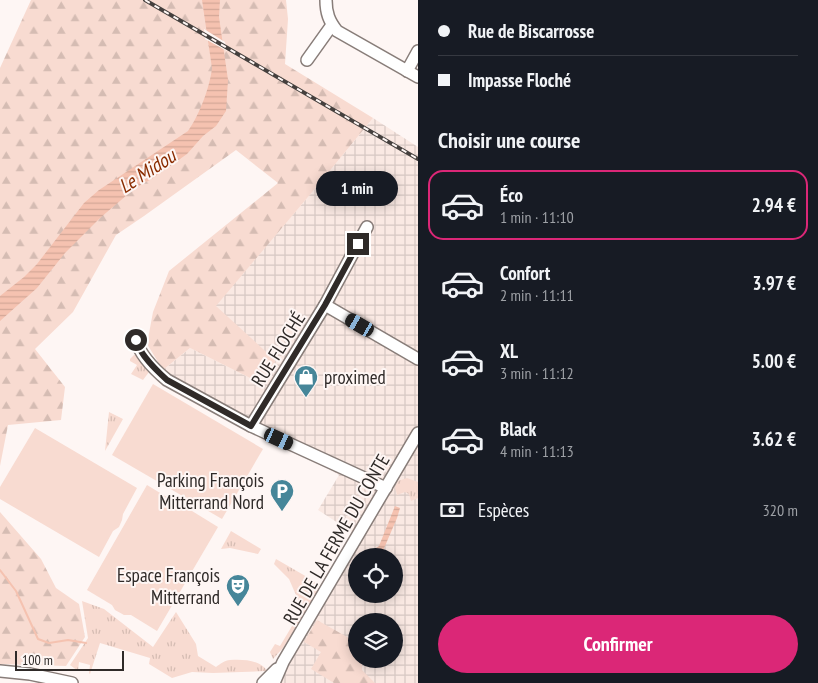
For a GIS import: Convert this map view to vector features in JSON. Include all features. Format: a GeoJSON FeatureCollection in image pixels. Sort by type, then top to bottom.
{"type":"FeatureCollection","features":[{"type":"Feature","properties":{"kind":"street"},"geometry":{"type":"LineString","coordinates":[[326,0],[326,13],[337,31],[418,77]]}},
{"type":"Feature","properties":{"kind":"street"},"geometry":{"type":"LineString","coordinates":[[307,60],[332,25]]}},
{"type":"Feature","properties":{"kind":"street"},"geometry":{"type":"LineString","coordinates":[[407,71],[418,51]]}},
{"type":"Feature","properties":{"kind":"street"},"geometry":{"type":"LineString","coordinates":[[325,305],[367,227]]}},
{"type":"Feature","properties":{"kind":"street","name":"RUE FLOCHÉ"},"geometry":{"type":"LineString","coordinates":[[251,426],[325,305],[418,359]]}},
{"type":"Feature","properties":{"kind":"street"},"geometry":{"type":"LineString","coordinates":[[136,340],[156,370],[167,380],[251,426],[386,488]]}},
{"type":"Feature","properties":{"kind":"street","name":"RUE DE LA FERME DU CONTE"},"geometry":{"type":"LineString","coordinates":[[274,683],[283,662],[418,433]]}},
{"type":"Feature","properties":{"kind":"street","name":"RUE DE LA FERME DU CONTE"},"geometry":{"type":"LineString","coordinates":[[263,683],[283,662]]}},
{"type":"Feature","properties":{"kind":"street"},"geometry":{"type":"LineString","coordinates":[[0,672],[30,674],[71,683]]}},
{"type":"Feature","properties":{"kind":"shaded area"},"geometry":{"type":"Polygon","coordinates":[[[373,118],[418,147],[418,683],[280,683],[352,532],[318,510],[339,475],[163,370],[190,348],[250,378],[274,360],[215,306],[373,118]]]}},
{"type":"Feature","properties":{"kind":"green space"},"geometry":{"type":"Polygon","coordinates":[[[31,0],[286,0],[288,19],[285,64],[373,118],[216,306],[275,360],[274,367],[269,375],[250,378],[190,348],[163,370],[147,344],[153,312],[169,271],[278,183],[236,150],[116,235],[73,312],[35,349],[65,387],[61,420],[8,425],[0,466],[0,68],[31,0]]]}},
{"type":"Feature","properties":{"kind":"green space"},"geometry":{"type":"Polygon","coordinates":[[[134,355],[137,355],[149,370],[143,380],[131,374],[137,365],[130,361],[134,355]]]}},
{"type":"Feature","properties":{"kind":"green space"},"geometry":{"type":"Polygon","coordinates":[[[153,384],[263,449],[222,519],[112,455],[153,384]]]}},
{"type":"Feature","properties":{"kind":"green space"},"geometry":{"type":"Polygon","coordinates":[[[109,412],[123,419],[105,451],[109,412]]]}},
{"type":"Feature","properties":{"kind":"green space"},"geometry":{"type":"Polygon","coordinates":[[[35,428],[137,488],[123,514],[119,527],[113,531],[99,557],[0,499],[0,487],[35,428]]]}},
{"type":"Feature","properties":{"kind":"green space"},"geometry":{"type":"Polygon","coordinates":[[[407,478],[418,482],[418,498],[411,501],[409,494],[405,492],[397,495],[395,487],[398,481],[407,478]]]}},
{"type":"Feature","properties":{"kind":"green space"},"geometry":{"type":"Polygon","coordinates":[[[147,485],[175,502],[180,502],[189,507],[192,511],[218,527],[157,631],[131,615],[124,615],[115,610],[112,605],[87,590],[147,485]]]}},
{"type":"Feature","properties":{"kind":"green space"},"geometry":{"type":"Polygon","coordinates":[[[0,512],[41,559],[56,588],[79,604],[85,637],[66,666],[0,664],[0,512]]]}},
{"type":"Feature","properties":{"kind":"green space"},"geometry":{"type":"Polygon","coordinates":[[[231,531],[261,549],[258,554],[230,548],[221,549],[231,531]]]}},
{"type":"Feature","properties":{"kind":"green space"},"geometry":{"type":"Polygon","coordinates":[[[276,559],[314,581],[318,588],[317,593],[283,648],[273,659],[270,652],[275,644],[280,646],[304,606],[299,602],[289,579],[274,564],[276,559]]]}},
{"type":"Feature","properties":{"kind":"green space"},"geometry":{"type":"Polygon","coordinates":[[[82,601],[104,609],[153,647],[176,612],[196,644],[198,656],[216,667],[228,660],[246,660],[261,664],[267,671],[192,672],[172,678],[149,664],[150,658],[100,643],[90,674],[90,665],[79,662],[78,671],[70,665],[88,638],[82,601]]]}},
{"type":"Feature","properties":{"kind":"green space"},"geometry":{"type":"Polygon","coordinates":[[[317,620],[348,637],[348,668],[362,668],[375,683],[334,683],[311,669],[321,652],[304,642],[317,620]]]}},
{"type":"Feature","properties":{"kind":"water","name":"Le Midou"},"geometry":{"type":"Polygon","coordinates":[[[202,0],[220,0],[219,17],[228,80],[226,111],[216,126],[203,136],[187,154],[134,189],[100,218],[65,253],[37,288],[0,321],[0,296],[37,264],[84,203],[99,190],[188,131],[192,125],[206,92],[212,68],[202,0]]]}},
{"type":"Feature","properties":{"kind":"water"},"geometry":{"type":"Polygon","coordinates":[[[395,506],[400,508],[384,548],[376,548],[379,546],[395,506]]]}},
{"type":"Feature","properties":{"kind":"pier"},"geometry":{"type":"Polygon","coordinates":[[[204,29],[225,42],[227,51],[205,39],[204,29]]]}},
{"type":"Feature","properties":{"kind":"waterway"},"geometry":{"type":"LineString","coordinates":[[0,570],[16,591],[38,639],[49,643],[68,640],[86,643]]}},
{"type":"Feature","properties":{"kind":"railway"},"geometry":{"type":"LineString","coordinates":[[145,0],[418,159]]}},
{"type":"Feature","properties":{"kind":"place","name":"proximed"},"geometry":{"type":"Point","coordinates":[306,398]}},
{"type":"Feature","properties":{"kind":"place","name":"Parking François Mitterrand Nord"},"geometry":{"type":"Point","coordinates":[282,512]}},
{"type":"Feature","properties":{"kind":"place","name":"Espace François Mitterrand"},"geometry":{"type":"Point","coordinates":[238,607]}},
{"type":"Feature","properties":{"kind":"route"},"geometry":{"type":"LineString","coordinates":[[136,340],[156,370],[167,380],[251,426],[325,305],[358,244]]}}]}
